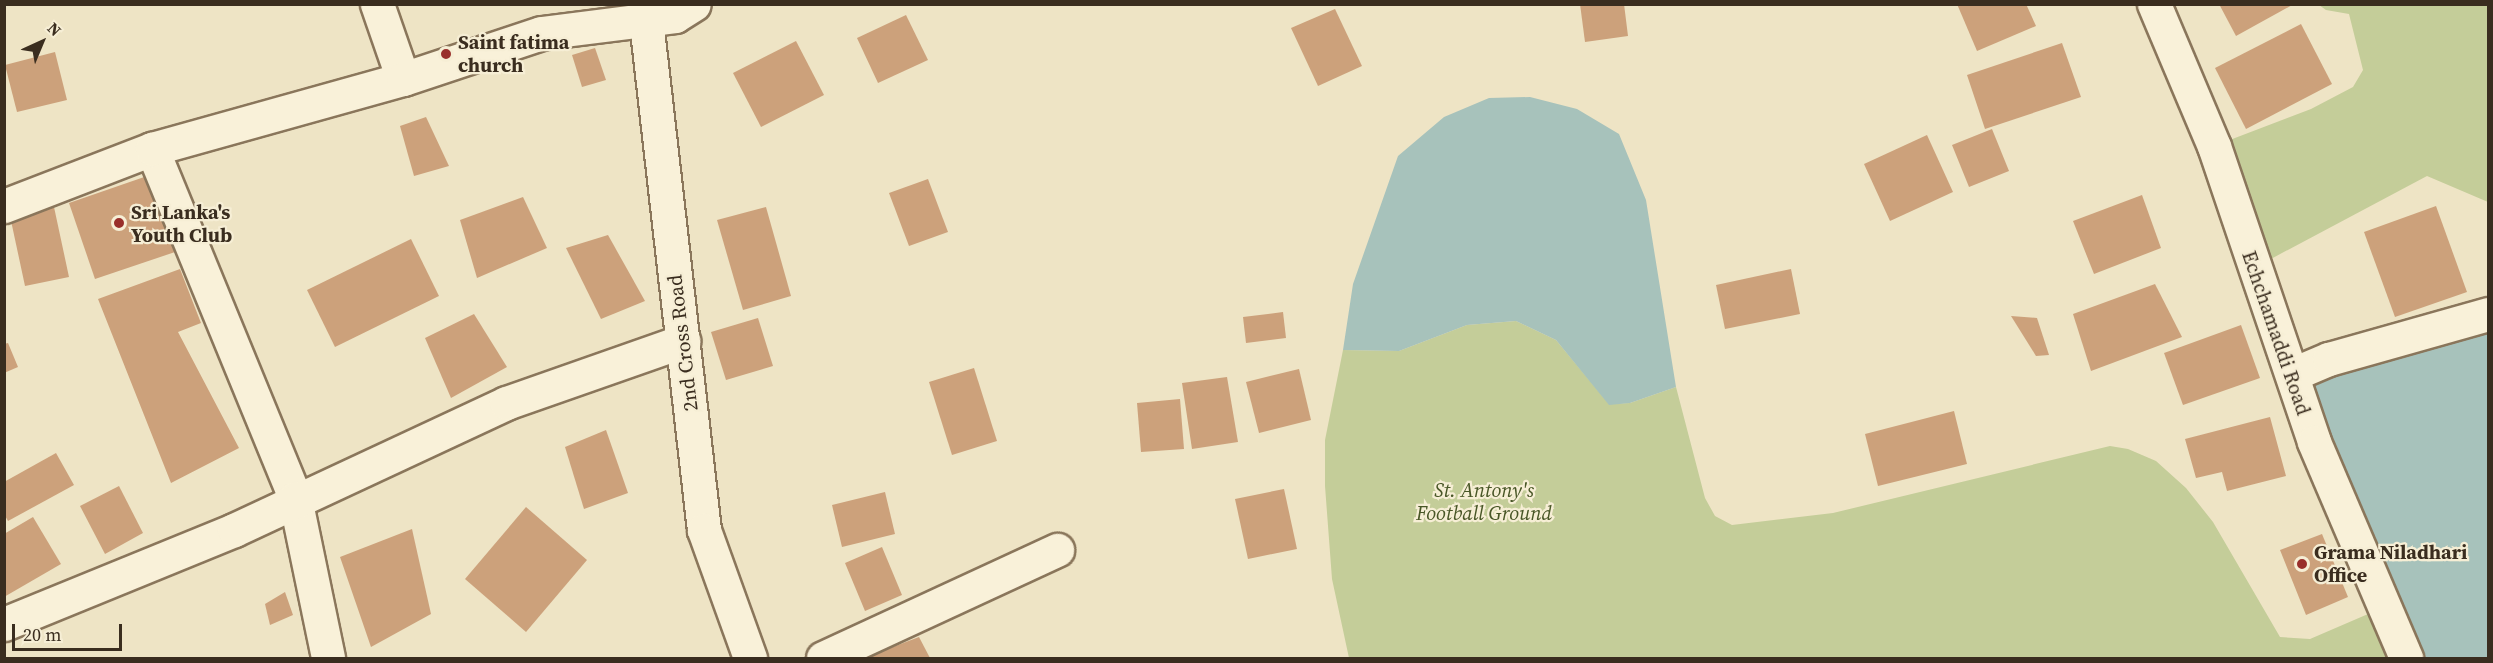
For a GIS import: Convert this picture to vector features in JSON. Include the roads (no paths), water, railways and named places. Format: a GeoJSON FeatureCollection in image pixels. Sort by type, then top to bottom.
{"type":"FeatureCollection","features":[{"type":"Feature","properties":{"kind":"street"},"geometry":{"type":"LineString","coordinates":[[377,4],[403,79]]}},
{"type":"Feature","properties":{"kind":"street"},"geometry":{"type":"LineString","coordinates":[[4,206],[152,149],[403,79],[542,33],[675,16],[694,4]]}},
{"type":"Feature","properties":{"kind":"street","name":"Echchamaddi Road"},"geometry":{"type":"LineString","coordinates":[[2154,4],[2214,146],[2252,269],[2293,374],[2314,442],[2406,658]]}},
{"type":"Feature","properties":{"kind":"street","name":"2nd Cross Road"},"geometry":{"type":"LineString","coordinates":[[646,21],[704,530],[750,658]]}},
{"type":"Feature","properties":{"kind":"street"},"geometry":{"type":"LineString","coordinates":[[152,149],[295,498],[328,658]]}},
{"type":"Feature","properties":{"kind":"street"},"geometry":{"type":"LineString","coordinates":[[2293,374],[2330,359],[2488,314]]}},
{"type":"Feature","properties":{"kind":"street"},"geometry":{"type":"LineString","coordinates":[[4,624],[234,530],[295,498],[506,403],[683,341]]}},
{"type":"Feature","properties":{"kind":"street"},"geometry":{"type":"LineString","coordinates":[[823,658],[1057,550]]}},
{"type":"Feature","properties":{"kind":"water"},"geometry":{"type":"Polygon","coordinates":[[[1530,97],[1577,109],[1619,134],[1646,200],[1676,387],[1630,403],[1609,405],[1556,340],[1516,321],[1467,325],[1399,351],[1343,350],[1353,284],[1398,156],[1444,117],[1489,98],[1530,97]]]}},
{"type":"Feature","properties":{"kind":"water"},"geometry":{"type":"Polygon","coordinates":[[[2488,314],[2488,658],[2406,658],[2293,374],[2488,314]]]}},
{"type":"Feature","properties":{"kind":"place","name":"Saint fatima church"},"geometry":{"type":"Point","coordinates":[446,54]}},
{"type":"Feature","properties":{"kind":"place","name":"Sri Lanka's Youth Club"},"geometry":{"type":"Point","coordinates":[119,223]}},
{"type":"Feature","properties":{"kind":"place","name":"Grama Niladhari Office"},"geometry":{"type":"Point","coordinates":[2302,564]}},
{"type":"Feature","properties":{"kind":"park label","name":"St. Antony's Football Ground"},"geometry":{"type":"Point","coordinates":[1484,502]}}]}
